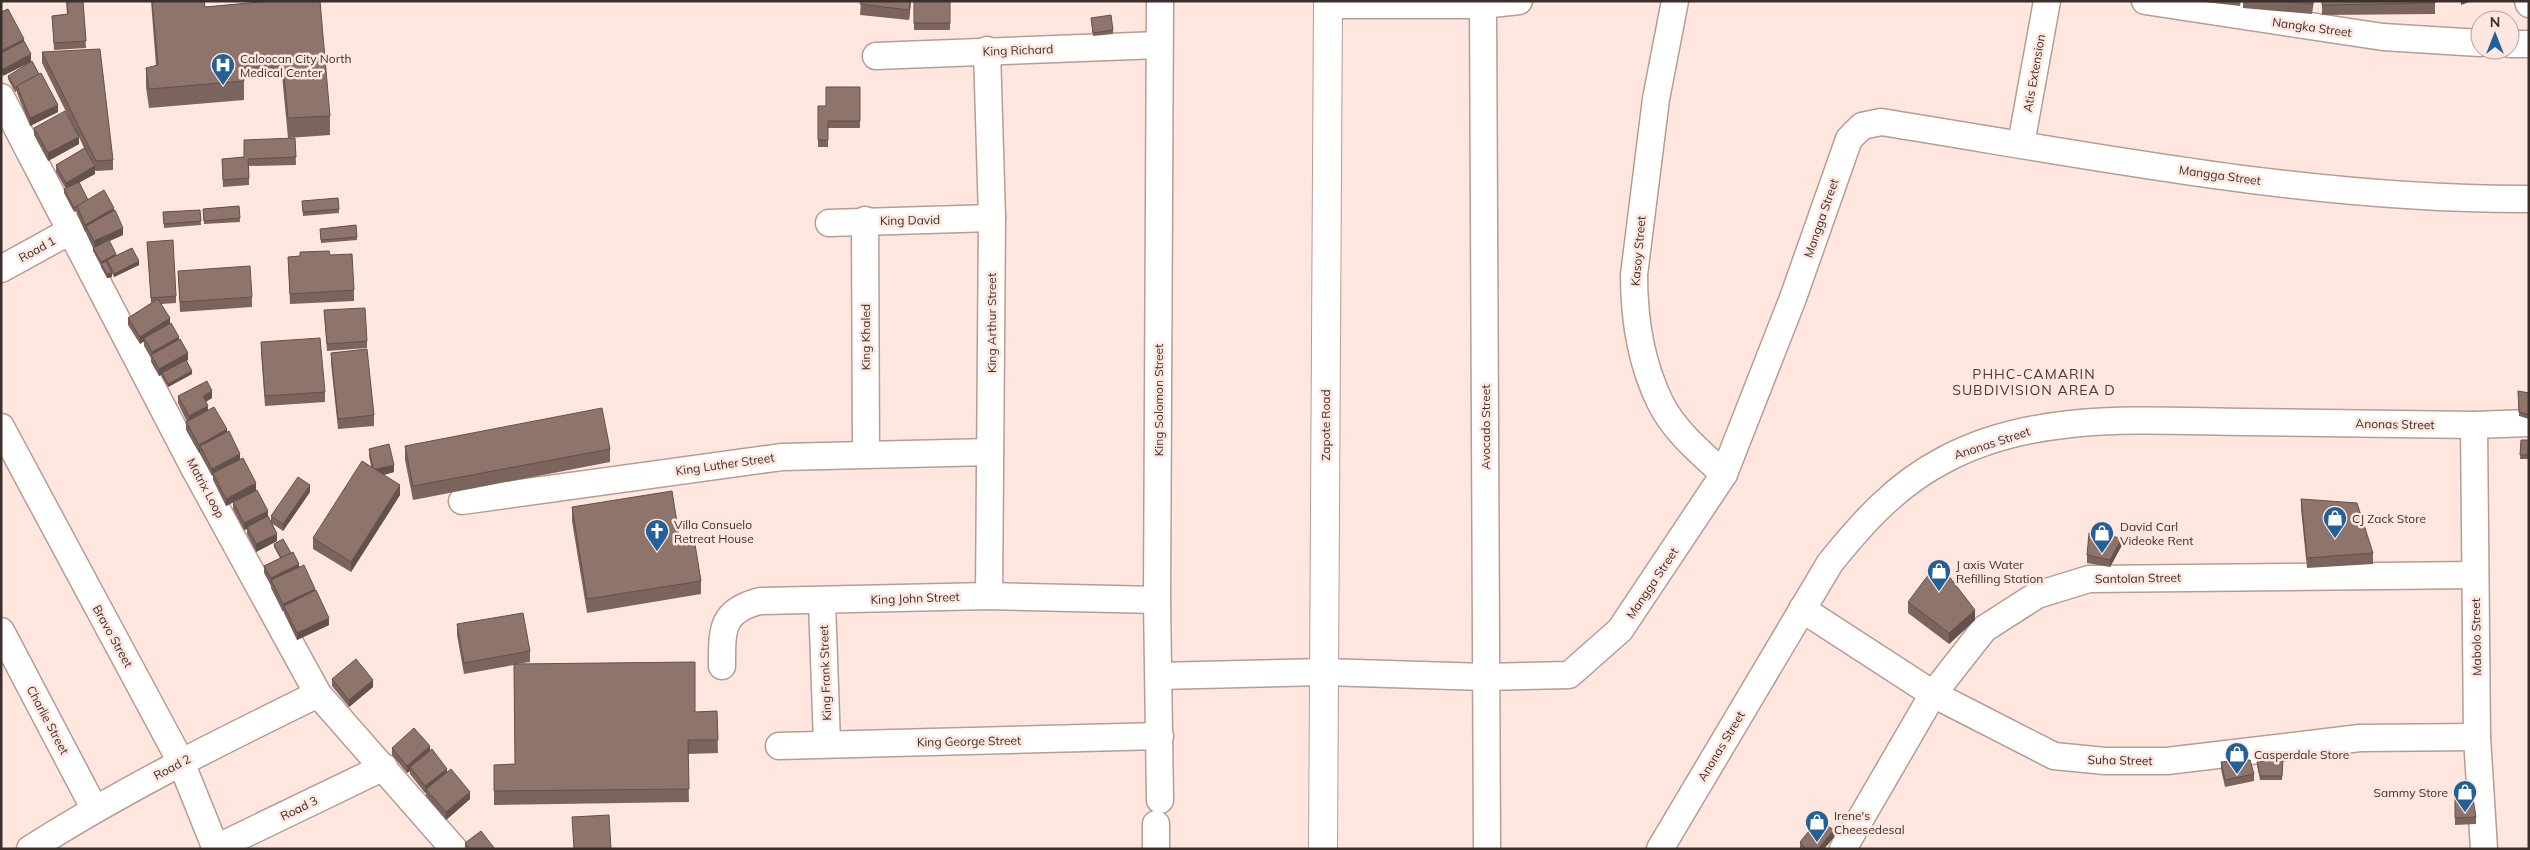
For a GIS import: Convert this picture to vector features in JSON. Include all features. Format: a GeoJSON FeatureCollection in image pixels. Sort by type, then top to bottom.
{"type":"FeatureCollection","features":[{"type":"Feature","properties":{"kind":"main road","name":"Zapote Road"},"geometry":{"type":"LineString","coordinates":[[1323,849],[1328,3]]}},
{"type":"Feature","properties":{"kind":"street","name":"King Solomon Street"},"geometry":{"type":"LineString","coordinates":[[1157,824],[1160,736],[1157,600],[1160,1]]}},
{"type":"Feature","properties":{"kind":"street"},"geometry":{"type":"LineString","coordinates":[[1328,3],[1483,5],[1519,1]]}},
{"type":"Feature","properties":{"kind":"street","name":"Kasoy Street"},"geometry":{"type":"LineString","coordinates":[[1674,1],[1656,99],[1634,275],[1634,302],[1646,365],[1660,403],[1676,426],[1724,474]]}},
{"type":"Feature","properties":{"kind":"street","name":"Atis Extension"},"geometry":{"type":"LineString","coordinates":[[2021,144],[2046,1]]}},
{"type":"Feature","properties":{"kind":"street","name":"Nangka Street"},"geometry":{"type":"LineString","coordinates":[[2145,1],[2384,37],[2470,42]]}},
{"type":"Feature","properties":{"kind":"street","name":"Avocado Street"},"geometry":{"type":"LineString","coordinates":[[1483,5],[1487,849]]}},
{"type":"Feature","properties":{"kind":"street","name":"King Richard"},"geometry":{"type":"LineString","coordinates":[[876,56],[987,50],[1160,45]]}},
{"type":"Feature","properties":{"kind":"street","name":"King Arthur Street"},"geometry":{"type":"LineString","coordinates":[[987,50],[992,218],[989,596]]}},
{"type":"Feature","properties":{"kind":"street","name":"Matrix Loop"},"geometry":{"type":"LineString","coordinates":[[1,97],[72,230],[193,466],[318,694],[454,849]]}},
{"type":"Feature","properties":{"kind":"street","name":"Mangga Street"},"geometry":{"type":"LineString","coordinates":[[1158,676],[1324,672],[1485,677],[1569,675],[1620,630],[1724,474],[1793,298],[1849,140],[1862,126],[1881,122],[2178,170],[2338,191],[2529,199]]}},
{"type":"Feature","properties":{"kind":"street","name":"King David"},"geometry":{"type":"LineString","coordinates":[[829,223],[865,220],[992,218]]}},
{"type":"Feature","properties":{"kind":"street","name":"King Khaled"},"geometry":{"type":"LineString","coordinates":[[865,220],[866,454]]}},
{"type":"Feature","properties":{"kind":"street","name":"Road 1"},"geometry":{"type":"LineString","coordinates":[[1,269],[72,230]]}},
{"type":"Feature","properties":{"kind":"street","name":"Anonas Street"},"geometry":{"type":"LineString","coordinates":[[1660,849],[1830,562],[1866,520],[1892,494],[1944,460],[2002,437],[2062,424],[2099,422],[2474,425],[2529,423]]}},
{"type":"Feature","properties":{"kind":"street","name":"Mabolo Street"},"geometry":{"type":"LineString","coordinates":[[2474,425],[2477,737],[2484,849]]}},
{"type":"Feature","properties":{"kind":"street","name":"Bravo Street"},"geometry":{"type":"LineString","coordinates":[[1,427],[181,762],[215,848]]}},
{"type":"Feature","properties":{"kind":"street","name":"King Luther Street"},"geometry":{"type":"LineString","coordinates":[[462,501],[782,456],[990,452]]}},
{"type":"Feature","properties":{"kind":"street","name":"Santolan Street"},"geometry":{"type":"LineString","coordinates":[[1843,849],[1934,694],[1984,629],[2037,595],[2089,579],[2475,575]]}},
{"type":"Feature","properties":{"kind":"street","name":"King John Street"},"geometry":{"type":"LineString","coordinates":[[722,666],[725,626],[733,612],[743,606],[760,601],[989,596],[1157,600]]}},
{"type":"Feature","properties":{"kind":"street","name":"King Frank Street"},"geometry":{"type":"LineString","coordinates":[[822,601],[827,744]]}},
{"type":"Feature","properties":{"kind":"street","name":"Suha Street"},"geometry":{"type":"LineString","coordinates":[[1802,609],[1934,694],[2054,756],[2105,761],[2167,761],[2360,738],[2477,737]]}},
{"type":"Feature","properties":{"kind":"street","name":"Charlie Street"},"geometry":{"type":"LineString","coordinates":[[1,631],[94,808]]}},
{"type":"Feature","properties":{"kind":"street","name":"Road 2"},"geometry":{"type":"LineString","coordinates":[[30,849],[94,808],[181,762],[318,694]]}},
{"type":"Feature","properties":{"kind":"street","name":"King George Street"},"geometry":{"type":"LineString","coordinates":[[779,746],[1160,736]]}},
{"type":"Feature","properties":{"kind":"street","name":"Road 3"},"geometry":{"type":"LineString","coordinates":[[215,848],[384,767]]}},
{"type":"Feature","properties":{"kind":"building"},"geometry":{"type":"Polygon","coordinates":[[[67,1],[83,1],[86,41],[54,43],[52,16],[68,14],[67,1]]]}},
{"type":"Feature","properties":{"kind":"building"},"geometry":{"type":"Polygon","coordinates":[[[152,1],[204,1],[205,7],[271,1],[320,1],[330,116],[288,118],[282,56],[242,59],[244,81],[149,89],[146,68],[158,65],[152,1]]]}},
{"type":"Feature","properties":{"kind":"building"},"geometry":{"type":"Polygon","coordinates":[[[861,1],[910,1],[909,10],[860,4],[861,1]]]}},
{"type":"Feature","properties":{"kind":"building"},"geometry":{"type":"Polygon","coordinates":[[[914,1],[950,1],[950,23],[914,23],[914,1]]]}},
{"type":"Feature","properties":{"kind":"building"},"geometry":{"type":"Polygon","coordinates":[[[2287,1],[2312,1],[2312,4],[2287,1]]]}},
{"type":"Feature","properties":{"kind":"building"},"geometry":{"type":"Polygon","coordinates":[[[2322,1],[2435,1],[2435,3],[2322,5],[2322,1]]]}},
{"type":"Feature","properties":{"kind":"building"},"geometry":{"type":"Polygon","coordinates":[[[8,9],[24,39],[1,51],[1,12],[8,9]]]}},
{"type":"Feature","properties":{"kind":"building"},"geometry":{"type":"Polygon","coordinates":[[[1111,15],[1113,30],[1093,33],[1091,18],[1111,15]]]}},
{"type":"Feature","properties":{"kind":"building"},"geometry":{"type":"Polygon","coordinates":[[[24,41],[31,54],[3,69],[1,53],[24,41]]]}},
{"type":"Feature","properties":{"kind":"building"},"geometry":{"type":"Polygon","coordinates":[[[100,49],[113,160],[96,161],[42,52],[100,49]]]}},
{"type":"Feature","properties":{"kind":"building"},"geometry":{"type":"Polygon","coordinates":[[[32,61],[39,74],[15,88],[8,76],[32,61]]]}},
{"type":"Feature","properties":{"kind":"building"},"geometry":{"type":"Polygon","coordinates":[[[41,73],[58,105],[30,118],[17,86],[41,73]]]}},
{"type":"Feature","properties":{"kind":"building"},"geometry":{"type":"Polygon","coordinates":[[[826,87],[860,87],[860,121],[828,121],[828,140],[818,140],[818,106],[826,106],[826,87]]]}},
{"type":"Feature","properties":{"kind":"building"},"geometry":{"type":"Polygon","coordinates":[[[65,111],[79,137],[48,153],[34,128],[65,111]]]}},
{"type":"Feature","properties":{"kind":"building"},"geometry":{"type":"Polygon","coordinates":[[[295,138],[296,157],[248,159],[249,178],[223,180],[222,159],[244,157],[244,140],[295,138]]]}},
{"type":"Feature","properties":{"kind":"building"},"geometry":{"type":"Polygon","coordinates":[[[85,148],[95,166],[66,183],[56,165],[85,148]]]}},
{"type":"Feature","properties":{"kind":"building"},"geometry":{"type":"Polygon","coordinates":[[[79,182],[88,200],[74,208],[64,189],[79,182]]]}},
{"type":"Feature","properties":{"kind":"building"},"geometry":{"type":"Polygon","coordinates":[[[104,190],[114,208],[85,225],[77,206],[104,190]]]}},
{"type":"Feature","properties":{"kind":"building"},"geometry":{"type":"Polygon","coordinates":[[[338,198],[339,209],[303,212],[302,201],[338,198]]]}},
{"type":"Feature","properties":{"kind":"building"},"geometry":{"type":"Polygon","coordinates":[[[239,206],[240,218],[204,221],[203,209],[239,206]]]}},
{"type":"Feature","properties":{"kind":"building"},"geometry":{"type":"Polygon","coordinates":[[[115,210],[123,228],[94,241],[86,226],[115,210]]]}},
{"type":"Feature","properties":{"kind":"building"},"geometry":{"type":"Polygon","coordinates":[[[200,210],[201,221],[164,224],[163,212],[200,210]]]}},
{"type":"Feature","properties":{"kind":"building"},"geometry":{"type":"Polygon","coordinates":[[[356,225],[357,237],[321,240],[320,229],[356,225]]]}},
{"type":"Feature","properties":{"kind":"building"},"geometry":{"type":"Polygon","coordinates":[[[109,240],[116,254],[101,262],[93,248],[109,240]]]}},
{"type":"Feature","properties":{"kind":"building"},"geometry":{"type":"Polygon","coordinates":[[[173,240],[176,296],[151,298],[147,242],[173,240]]]}},
{"type":"Feature","properties":{"kind":"building"},"geometry":{"type":"Polygon","coordinates":[[[132,248],[139,261],[114,274],[107,260],[132,248]]]}},
{"type":"Feature","properties":{"kind":"building"},"geometry":{"type":"Polygon","coordinates":[[[329,251],[330,255],[352,254],[354,290],[290,294],[288,257],[300,256],[300,252],[329,251]]]}},
{"type":"Feature","properties":{"kind":"building"},"geometry":{"type":"Polygon","coordinates":[[[106,261],[112,273],[107,274],[101,264],[106,261]]]}},
{"type":"Feature","properties":{"kind":"building"},"geometry":{"type":"Polygon","coordinates":[[[250,266],[252,297],[180,302],[178,271],[250,266]]]}},
{"type":"Feature","properties":{"kind":"building"},"geometry":{"type":"Polygon","coordinates":[[[158,299],[170,318],[140,337],[128,318],[158,299]]]}},
{"type":"Feature","properties":{"kind":"building"},"geometry":{"type":"Polygon","coordinates":[[[365,308],[367,341],[327,344],[324,310],[365,308]]]}},
{"type":"Feature","properties":{"kind":"building"},"geometry":{"type":"Polygon","coordinates":[[[171,323],[179,337],[152,352],[144,338],[171,323]]]}},
{"type":"Feature","properties":{"kind":"building"},"geometry":{"type":"Polygon","coordinates":[[[320,338],[325,392],[265,396],[261,342],[320,338]]]}},
{"type":"Feature","properties":{"kind":"building"},"geometry":{"type":"Polygon","coordinates":[[[180,339],[188,353],[159,369],[151,355],[180,339]]]}},
{"type":"Feature","properties":{"kind":"building"},"geometry":{"type":"Polygon","coordinates":[[[367,349],[374,415],[338,419],[331,353],[367,349]]]}},
{"type":"Feature","properties":{"kind":"building"},"geometry":{"type":"Polygon","coordinates":[[[186,360],[192,371],[168,384],[162,373],[186,360]]]}},
{"type":"Feature","properties":{"kind":"building"},"geometry":{"type":"Polygon","coordinates":[[[207,381],[212,391],[203,396],[208,406],[189,416],[178,396],[207,381]]]}},
{"type":"Feature","properties":{"kind":"building"},"geometry":{"type":"Polygon","coordinates":[[[2518,391],[2529,393],[2529,415],[2519,412],[2518,391]]]}},
{"type":"Feature","properties":{"kind":"building"},"geometry":{"type":"Polygon","coordinates":[[[214,407],[227,429],[199,445],[186,422],[214,407]]]}},
{"type":"Feature","properties":{"kind":"building"},"geometry":{"type":"Polygon","coordinates":[[[602,408],[610,449],[413,486],[405,446],[602,408]]]}},
{"type":"Feature","properties":{"kind":"building"},"geometry":{"type":"Polygon","coordinates":[[[229,431],[240,454],[212,469],[200,446],[229,431]]]}},
{"type":"Feature","properties":{"kind":"building"},"geometry":{"type":"Polygon","coordinates":[[[2521,440],[2529,440],[2529,455],[2520,455],[2521,440]]]}},
{"type":"Feature","properties":{"kind":"building"},"geometry":{"type":"Polygon","coordinates":[[[389,444],[394,465],[373,468],[369,449],[389,444]]]}},
{"type":"Feature","properties":{"kind":"building"},"geometry":{"type":"Polygon","coordinates":[[[243,458],[256,483],[226,499],[213,473],[243,458]]]}},
{"type":"Feature","properties":{"kind":"building"},"geometry":{"type":"Polygon","coordinates":[[[362,461],[400,485],[351,562],[313,538],[362,461]]]}},
{"type":"Feature","properties":{"kind":"building"},"geometry":{"type":"Polygon","coordinates":[[[298,477],[310,485],[283,524],[271,516],[298,477]]]}},
{"type":"Feature","properties":{"kind":"building"},"geometry":{"type":"Polygon","coordinates":[[[257,490],[268,511],[244,523],[233,502],[257,490]]]}},
{"type":"Feature","properties":{"kind":"building"},"geometry":{"type":"Polygon","coordinates":[[[672,491],[680,541],[694,538],[701,581],[587,599],[572,507],[672,491]]]}},
{"type":"Feature","properties":{"kind":"building","name":"CJ Zack Store"},"geometry":{"type":"Polygon","coordinates":[[[2301,499],[2357,503],[2373,553],[2307,558],[2301,499]]]}},
{"type":"Feature","properties":{"kind":"building"},"geometry":{"type":"Polygon","coordinates":[[[268,516],[277,534],[256,544],[247,527],[268,516]]]}},
{"type":"Feature","properties":{"kind":"building","name":"David Carl Videoke Rent"},"geometry":{"type":"Polygon","coordinates":[[[2089,533],[2122,538],[2110,560],[2087,555],[2089,533]]]}},
{"type":"Feature","properties":{"kind":"building"},"geometry":{"type":"Polygon","coordinates":[[[283,539],[291,553],[281,558],[274,544],[283,539]]]}},
{"type":"Feature","properties":{"kind":"building"},"geometry":{"type":"Polygon","coordinates":[[[293,552],[299,564],[271,578],[264,566],[293,552]]]}},
{"type":"Feature","properties":{"kind":"building","name":"J axis Water Refilling Station"},"geometry":{"type":"Polygon","coordinates":[[[1938,562],[1975,610],[1949,633],[1908,602],[1938,562]]]}},
{"type":"Feature","properties":{"kind":"building"},"geometry":{"type":"Polygon","coordinates":[[[304,565],[315,589],[283,604],[271,580],[304,565]]]}},
{"type":"Feature","properties":{"kind":"building"},"geometry":{"type":"Polygon","coordinates":[[[316,590],[329,618],[297,633],[284,606],[316,590]]]}},
{"type":"Feature","properties":{"kind":"building"},"geometry":{"type":"Polygon","coordinates":[[[523,613],[530,651],[464,663],[457,624],[523,613]]]}},
{"type":"Feature","properties":{"kind":"building"},"geometry":{"type":"Polygon","coordinates":[[[356,659],[373,680],[349,700],[332,679],[356,659]]]}},
{"type":"Feature","properties":{"kind":"building"},"geometry":{"type":"Polygon","coordinates":[[[695,662],[695,712],[717,711],[718,740],[688,740],[689,789],[494,791],[494,765],[515,764],[514,664],[695,662]]]}},
{"type":"Feature","properties":{"kind":"building"},"geometry":{"type":"Polygon","coordinates":[[[414,728],[430,746],[407,766],[392,748],[414,728]]]}},
{"type":"Feature","properties":{"kind":"building"},"geometry":{"type":"Polygon","coordinates":[[[432,749],[447,769],[425,786],[410,767],[432,749]]]}},
{"type":"Feature","properties":{"kind":"building"},"geometry":{"type":"Polygon","coordinates":[[[2283,759],[2282,776],[2260,776],[2257,762],[2283,759]]]}},
{"type":"Feature","properties":{"kind":"building"},"geometry":{"type":"Polygon","coordinates":[[[2250,760],[2254,774],[2225,780],[2221,762],[2250,760]]]}},
{"type":"Feature","properties":{"kind":"building"},"geometry":{"type":"Polygon","coordinates":[[[451,769],[470,792],[446,812],[426,789],[451,769]]]}},
{"type":"Feature","properties":{"kind":"building","name":"Sammy Store"},"geometry":{"type":"Polygon","coordinates":[[[2472,792],[2476,817],[2455,818],[2455,794],[2472,792]]]}},
{"type":"Feature","properties":{"kind":"building"},"geometry":{"type":"Polygon","coordinates":[[[609,815],[611,849],[574,849],[572,817],[609,815]]]}},
{"type":"Feature","properties":{"kind":"building"},"geometry":{"type":"Polygon","coordinates":[[[1818,820],[1834,830],[1819,849],[1806,849],[1800,842],[1818,820]]]}},
{"type":"Feature","properties":{"kind":"building"},"geometry":{"type":"Polygon","coordinates":[[[481,831],[495,849],[470,849],[465,843],[481,831]]]}},
{"type":"Feature","properties":{"kind":"place","name":"Caloocan City North Medical Center"},"geometry":{"type":"Point","coordinates":[223,86]}},
{"type":"Feature","properties":{"kind":"place","name":"CJ Zack Store"},"geometry":{"type":"Point","coordinates":[2335,539]}},
{"type":"Feature","properties":{"kind":"place","name":"Villa Consuelo Retreat House"},"geometry":{"type":"Point","coordinates":[657,552]}},
{"type":"Feature","properties":{"kind":"place","name":"David Carl Videoke Rent"},"geometry":{"type":"Point","coordinates":[2102,554]}},
{"type":"Feature","properties":{"kind":"place","name":"J axis Water Refilling Station"},"geometry":{"type":"Point","coordinates":[1939,592]}},
{"type":"Feature","properties":{"kind":"place","name":"Casperdale Store"},"geometry":{"type":"Point","coordinates":[2237,775]}},
{"type":"Feature","properties":{"kind":"place","name":"Sammy Store"},"geometry":{"type":"Point","coordinates":[2465,813]}},
{"type":"Feature","properties":{"kind":"place","name":"Irene's Cheesedesal"},"geometry":{"type":"Point","coordinates":[1817,843]}},
{"type":"Feature","properties":{"kind":"district","name":"PHHC-CAMARIN SUBDIVISION AREA D"},"geometry":{"type":"Point","coordinates":[2034,382]}}]}
